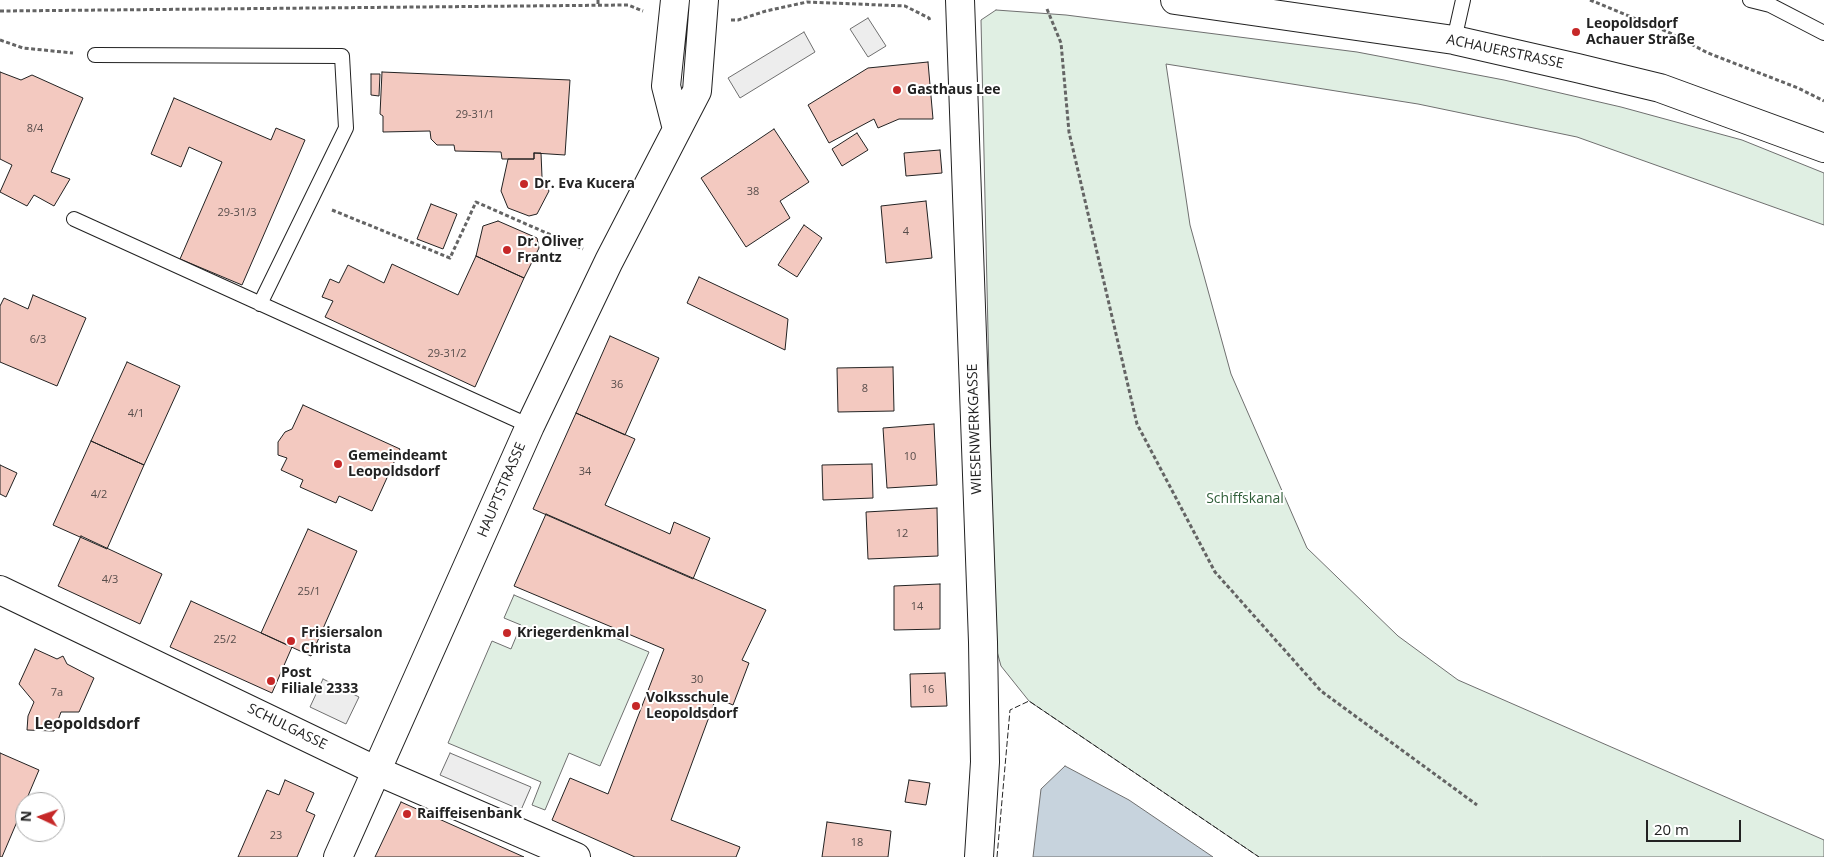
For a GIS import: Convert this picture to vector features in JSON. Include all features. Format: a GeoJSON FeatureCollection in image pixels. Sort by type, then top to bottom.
{"type":"FeatureCollection","features":[{"type":"Feature","properties":{"kind":"street"},"geometry":{"type":"LineString","coordinates":[[674,0],[666,86],[677,129]]}},
{"type":"Feature","properties":{"kind":"street","name":"WIESENWERKGASSE"},"geometry":{"type":"LineString","coordinates":[[960,0],[983,652],[985,762],[979,857]]}},
{"type":"Feature","properties":{"kind":"street","name":"ACHAUERSTRASSE"},"geometry":{"type":"LineString","coordinates":[[1175,0],[1454,40],[1660,88],[1824,148]]}},
{"type":"Feature","properties":{"kind":"street","name":"HAUPTSTRASSE"},"geometry":{"type":"LineString","coordinates":[[338,857],[530,426],[609,261],[697,91],[703,9]]}},
{"type":"Feature","properties":{"kind":"street","name":"SCHULGASSE"},"geometry":{"type":"LineString","coordinates":[[0,590],[377,771],[576,857]]}},
{"type":"Feature","properties":{"kind":"lane"},"geometry":{"type":"LineString","coordinates":[[1454,40],[1463,0]]}},
{"type":"Feature","properties":{"kind":"lane"},"geometry":{"type":"LineString","coordinates":[[1750,0],[1770,5],[1824,34]]}},
{"type":"Feature","properties":{"kind":"lane"},"geometry":{"type":"LineString","coordinates":[[95,55],[342,56],[346,128],[260,304]]}},
{"type":"Feature","properties":{"kind":"lane"},"geometry":{"type":"LineString","coordinates":[[74,219],[530,426]]}},
{"type":"Feature","properties":{"kind":"path"},"geometry":{"type":"LineString","coordinates":[[598,0],[598,6]]}},
{"type":"Feature","properties":{"kind":"path"},"geometry":{"type":"LineString","coordinates":[[1590,0],[1668,32],[1708,53],[1798,88],[1824,101]]}},
{"type":"Feature","properties":{"kind":"path"},"geometry":{"type":"LineString","coordinates":[[703,9],[738,20],[766,10],[807,2],[905,6],[929,18],[931,27]]}},
{"type":"Feature","properties":{"kind":"path"},"geometry":{"type":"LineString","coordinates":[[0,11],[628,5],[642,9],[648,17]]}},
{"type":"Feature","properties":{"kind":"path"},"geometry":{"type":"LineString","coordinates":[[1047,9],[1061,43],[1069,132],[1137,424],[1215,572],[1321,690],[1477,805]]}},
{"type":"Feature","properties":{"kind":"path"},"geometry":{"type":"LineString","coordinates":[[0,40],[24,48],[95,55]]}},
{"type":"Feature","properties":{"kind":"path"},"geometry":{"type":"LineString","coordinates":[[310,201],[450,258],[476,202],[609,261]]}},
{"type":"Feature","properties":{"kind":"green space","name":"Schiffskanal"},"geometry":{"type":"Polygon","coordinates":[[[996,10],[1066,15],[1357,52],[1504,80],[1621,107],[1742,140],[1824,173],[1824,225],[1577,137],[1418,104],[1166,64],[1190,225],[1231,374],[1307,548],[1398,636],[1458,680],[1824,840],[1824,857],[1259,857],[1029,701],[1001,666],[995,644],[981,20],[996,10]]]}},
{"type":"Feature","properties":{"kind":"green space"},"geometry":{"type":"Polygon","coordinates":[[[514,595],[649,652],[600,766],[569,753],[545,810],[532,805],[541,782],[448,743],[492,641],[511,649],[521,625],[504,618],[514,595]]]}},
{"type":"Feature","properties":{"kind":"shaded area"},"geometry":{"type":"Polygon","coordinates":[[[868,18],[886,46],[868,57],[850,29],[868,18]]]}},
{"type":"Feature","properties":{"kind":"shaded area"},"geometry":{"type":"Polygon","coordinates":[[[804,32],[815,52],[740,98],[728,78],[804,32]]]}},
{"type":"Feature","properties":{"kind":"shaded area"},"geometry":{"type":"Polygon","coordinates":[[[323,679],[359,697],[346,724],[310,707],[323,679]]]}},
{"type":"Feature","properties":{"kind":"shaded area"},"geometry":{"type":"Polygon","coordinates":[[[450,753],[531,787],[521,810],[440,775],[450,753]]]}},
{"type":"Feature","properties":{"kind":"shaded area"},"geometry":{"type":"Polygon","coordinates":[[[1065,766],[1129,800],[1213,857],[1033,857],[1041,789],[1065,766]]]}},
{"type":"Feature","properties":{"kind":"building"},"geometry":{"type":"Polygon","coordinates":[[[928,62],[933,119],[899,119],[878,128],[874,119],[829,143],[808,105],[868,68],[928,62]]]}},
{"type":"Feature","properties":{"kind":"building"},"geometry":{"type":"Polygon","coordinates":[[[0,72],[21,80],[32,75],[83,98],[51,172],[70,179],[54,206],[34,195],[27,206],[0,192],[12,165],[0,159],[0,72]]]}},
{"type":"Feature","properties":{"kind":"building"},"geometry":{"type":"Polygon","coordinates":[[[382,72],[570,80],[565,155],[534,153],[534,159],[502,159],[501,152],[455,151],[454,145],[437,145],[431,139],[430,131],[383,132],[383,116],[380,114],[382,72]]]}},
{"type":"Feature","properties":{"kind":"building"},"geometry":{"type":"Polygon","coordinates":[[[371,74],[380,74],[379,96],[371,95],[371,74]]]}},
{"type":"Feature","properties":{"kind":"building"},"geometry":{"type":"Polygon","coordinates":[[[174,98],[271,140],[276,128],[305,140],[242,285],[180,259],[222,162],[189,147],[181,167],[151,154],[174,98]]]}},
{"type":"Feature","properties":{"kind":"building"},"geometry":{"type":"Polygon","coordinates":[[[774,129],[809,182],[780,201],[790,218],[746,247],[701,178],[774,129]]]}},
{"type":"Feature","properties":{"kind":"building"},"geometry":{"type":"Polygon","coordinates":[[[857,133],[868,150],[842,166],[832,149],[857,133]]]}},
{"type":"Feature","properties":{"kind":"building"},"geometry":{"type":"Polygon","coordinates":[[[940,150],[942,173],[906,176],[904,153],[940,150]]]}},
{"type":"Feature","properties":{"kind":"building","name":"Dr. Eva Kucera"},"geometry":{"type":"Polygon","coordinates":[[[534,153],[541,153],[542,177],[549,191],[537,214],[529,216],[508,208],[501,191],[508,159],[534,159],[534,153]]]}},
{"type":"Feature","properties":{"kind":"building"},"geometry":{"type":"Polygon","coordinates":[[[926,201],[932,258],[886,263],[881,206],[926,201]]]}},
{"type":"Feature","properties":{"kind":"building"},"geometry":{"type":"Polygon","coordinates":[[[431,204],[457,214],[443,249],[417,239],[431,204]]]}},
{"type":"Feature","properties":{"kind":"building","name":"Dr. Oliver Frantz"},"geometry":{"type":"Polygon","coordinates":[[[498,221],[537,238],[539,248],[524,278],[476,256],[483,226],[498,221]]]}},
{"type":"Feature","properties":{"kind":"building"},"geometry":{"type":"Polygon","coordinates":[[[804,225],[822,238],[797,277],[778,265],[804,225]]]}},
{"type":"Feature","properties":{"kind":"building"},"geometry":{"type":"Polygon","coordinates":[[[476,256],[524,278],[475,387],[325,317],[333,301],[322,297],[330,279],[339,283],[348,265],[384,283],[392,264],[458,295],[476,256]]]}},
{"type":"Feature","properties":{"kind":"building"},"geometry":{"type":"Polygon","coordinates":[[[699,277],[788,319],[785,350],[687,303],[699,277]]]}},
{"type":"Feature","properties":{"kind":"building"},"geometry":{"type":"Polygon","coordinates":[[[33,295],[86,318],[57,386],[0,362],[0,306],[4,298],[28,309],[33,295]]]}},
{"type":"Feature","properties":{"kind":"building"},"geometry":{"type":"Polygon","coordinates":[[[610,336],[659,358],[625,435],[576,413],[610,336]]]}},
{"type":"Feature","properties":{"kind":"building"},"geometry":{"type":"Polygon","coordinates":[[[127,362],[180,386],[144,465],[91,441],[127,362]]]}},
{"type":"Feature","properties":{"kind":"building"},"geometry":{"type":"Polygon","coordinates":[[[893,367],[894,411],[838,412],[837,368],[893,367]]]}},
{"type":"Feature","properties":{"kind":"building","name":"Gemeindeamt Leopoldsdorf"},"geometry":{"type":"Polygon","coordinates":[[[303,405],[400,449],[372,511],[339,496],[336,503],[300,487],[303,480],[281,470],[287,458],[278,455],[278,442],[285,432],[292,429],[303,405]]]}},
{"type":"Feature","properties":{"kind":"building"},"geometry":{"type":"Polygon","coordinates":[[[576,413],[635,439],[605,505],[670,534],[674,522],[710,538],[693,579],[533,509],[576,413]]]}},
{"type":"Feature","properties":{"kind":"building"},"geometry":{"type":"Polygon","coordinates":[[[934,424],[937,485],[887,488],[883,428],[934,424]]]}},
{"type":"Feature","properties":{"kind":"building"},"geometry":{"type":"Polygon","coordinates":[[[91,441],[144,465],[107,549],[53,525],[91,441]]]}},
{"type":"Feature","properties":{"kind":"building"},"geometry":{"type":"Polygon","coordinates":[[[872,464],[873,498],[823,500],[822,465],[872,464]]]}},
{"type":"Feature","properties":{"kind":"building"},"geometry":{"type":"Polygon","coordinates":[[[0,465],[17,473],[6,497],[0,494],[0,465]]]}},
{"type":"Feature","properties":{"kind":"building"},"geometry":{"type":"Polygon","coordinates":[[[937,508],[938,556],[868,559],[866,512],[937,508]]]}},
{"type":"Feature","properties":{"kind":"building"},"geometry":{"type":"Polygon","coordinates":[[[546,514],[766,610],[742,660],[749,663],[733,705],[716,698],[671,820],[740,847],[736,857],[635,857],[552,820],[570,778],[608,794],[664,649],[514,586],[546,514]]]}},
{"type":"Feature","properties":{"kind":"building"},"geometry":{"type":"Polygon","coordinates":[[[308,529],[357,551],[311,656],[261,633],[308,529]]]}},
{"type":"Feature","properties":{"kind":"building"},"geometry":{"type":"Polygon","coordinates":[[[81,536],[162,574],[140,624],[58,586],[81,536]]]}},
{"type":"Feature","properties":{"kind":"building"},"geometry":{"type":"Polygon","coordinates":[[[940,584],[940,629],[894,630],[894,586],[940,584]]]}},
{"type":"Feature","properties":{"kind":"building"},"geometry":{"type":"Polygon","coordinates":[[[191,601],[292,647],[272,693],[170,647],[191,601]]]}},
{"type":"Feature","properties":{"kind":"building"},"geometry":{"type":"Polygon","coordinates":[[[35,649],[57,659],[63,656],[67,664],[94,678],[79,712],[61,712],[54,731],[27,730],[28,716],[34,702],[19,684],[35,649]]]}},
{"type":"Feature","properties":{"kind":"building"},"geometry":{"type":"Polygon","coordinates":[[[945,673],[947,706],[911,707],[910,674],[945,673]]]}},
{"type":"Feature","properties":{"kind":"building"},"geometry":{"type":"Polygon","coordinates":[[[0,753],[39,770],[30,792],[15,792],[15,826],[2,857],[0,857],[0,753]]]}},
{"type":"Feature","properties":{"kind":"building"},"geometry":{"type":"Polygon","coordinates":[[[285,780],[314,793],[306,811],[315,815],[297,857],[238,857],[267,790],[279,795],[285,780]]]}},
{"type":"Feature","properties":{"kind":"building"},"geometry":{"type":"Polygon","coordinates":[[[909,780],[930,783],[926,805],[905,802],[909,780]]]}},
{"type":"Feature","properties":{"kind":"building"},"geometry":{"type":"Polygon","coordinates":[[[401,802],[524,857],[375,857],[401,802]]]}},
{"type":"Feature","properties":{"kind":"building"},"geometry":{"type":"Polygon","coordinates":[[[827,822],[891,831],[888,857],[822,857],[827,822]]]}},
{"type":"Feature","properties":{"kind":"fence"},"geometry":{"type":"LineString","coordinates":[[997,857],[1010,710],[1029,701],[1259,857]]}},
{"type":"Feature","properties":{"kind":"place","name":"Leopoldsdorf Achauer Straße"},"geometry":{"type":"Point","coordinates":[1576,32]}},
{"type":"Feature","properties":{"kind":"place","name":"Gasthaus Lee"},"geometry":{"type":"Point","coordinates":[897,90]}},
{"type":"Feature","properties":{"kind":"place","name":"Dr. Eva Kucera"},"geometry":{"type":"Point","coordinates":[524,184]}},
{"type":"Feature","properties":{"kind":"place","name":"Dr. Oliver Frantz"},"geometry":{"type":"Point","coordinates":[507,250]}},
{"type":"Feature","properties":{"kind":"place","name":"Gemeindeamt Leopoldsdorf"},"geometry":{"type":"Point","coordinates":[338,464]}},
{"type":"Feature","properties":{"kind":"place","name":"Kriegerdenkmal"},"geometry":{"type":"Point","coordinates":[507,633]}},
{"type":"Feature","properties":{"kind":"place","name":"Frisiersalon Christa"},"geometry":{"type":"Point","coordinates":[291,641]}},
{"type":"Feature","properties":{"kind":"place","name":"Post Filiale 2333"},"geometry":{"type":"Point","coordinates":[271,681]}},
{"type":"Feature","properties":{"kind":"place","name":"Volksschule Leopoldsdorf"},"geometry":{"type":"Point","coordinates":[636,706]}},
{"type":"Feature","properties":{"kind":"place","name":"Raiffeisenbank"},"geometry":{"type":"Point","coordinates":[407,814]}},
{"type":"Feature","properties":{"kind":"district","name":"Leopoldsdorf"},"geometry":{"type":"Point","coordinates":[87,724]}}]}
